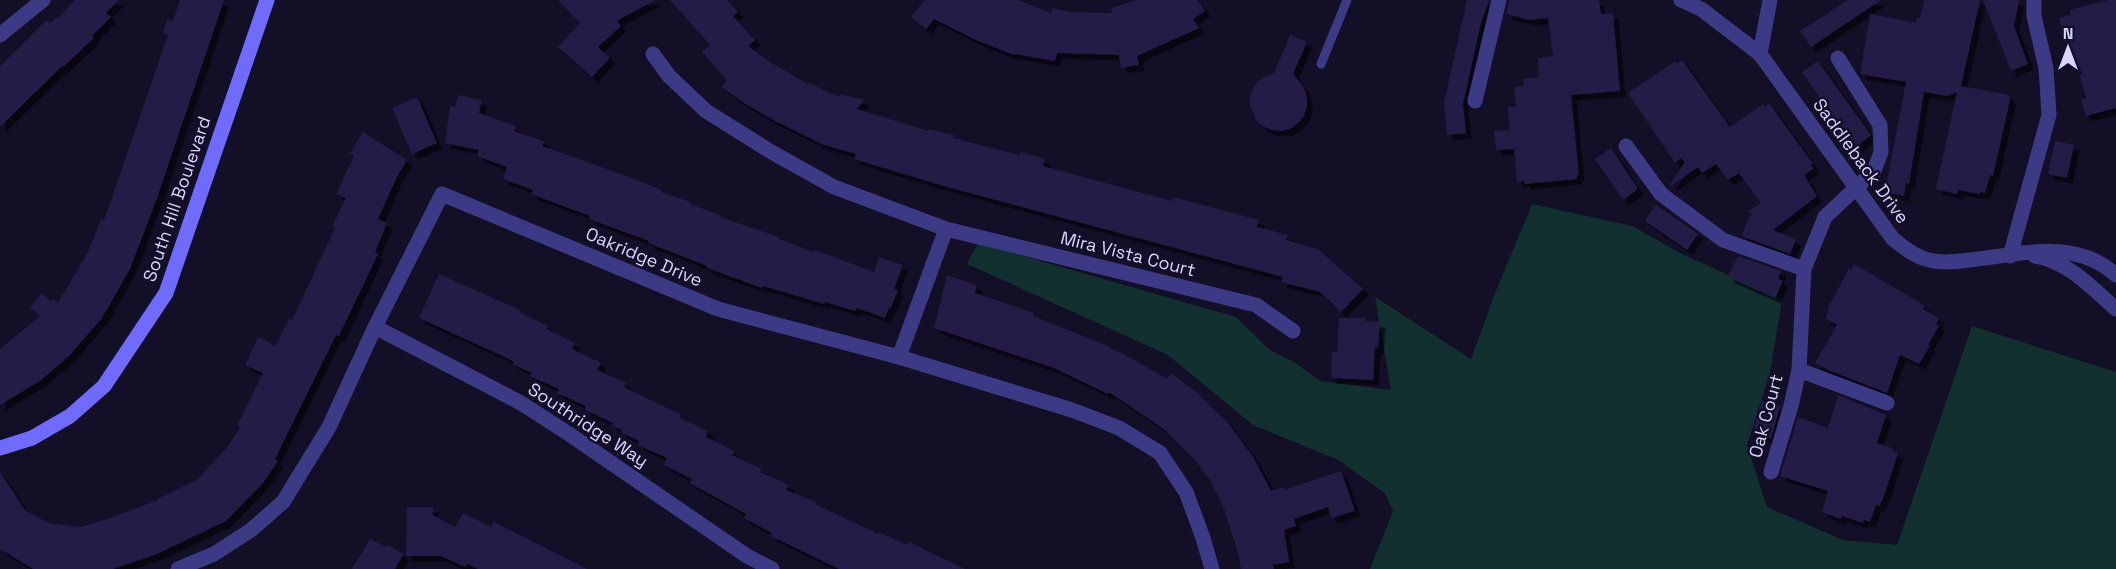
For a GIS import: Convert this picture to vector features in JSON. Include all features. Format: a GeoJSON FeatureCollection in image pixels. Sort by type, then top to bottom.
{"type":"FeatureCollection","features":[{"type":"Feature","properties":{"kind":"street"},"geometry":{"type":"LineString","coordinates":[[14,24],[27,0]]}},
{"type":"Feature","properties":{"kind":"street"},"geometry":{"type":"LineString","coordinates":[[0,35],[43,0]]}},
{"type":"Feature","properties":{"kind":"street","name":"South Hill Boulevard"},"geometry":{"type":"LineString","coordinates":[[0,448],[32,438],[70,416],[104,386],[166,293],[267,0]]}},
{"type":"Feature","properties":{"kind":"street"},"geometry":{"type":"LineString","coordinates":[[1475,101],[1499,0]]}},
{"type":"Feature","properties":{"kind":"street","name":"Saddleback Drive"},"geometry":{"type":"LineString","coordinates":[[1681,0],[1701,9],[1760,54],[1893,239],[1920,257],[1949,262],[2063,250],[2114,268]]}},
{"type":"Feature","properties":{"kind":"street"},"geometry":{"type":"LineString","coordinates":[[1760,54],[1770,0]]}},
{"type":"Feature","properties":{"kind":"street"},"geometry":{"type":"LineString","coordinates":[[2017,255],[2049,115],[2046,68],[2034,15],[2034,0]]}},
{"type":"Feature","properties":{"kind":"street","name":"Mira Vista Court"},"geometry":{"type":"LineString","coordinates":[[653,54],[669,76],[706,111],[768,150],[834,187],[946,229],[1256,305],[1293,331]]}},
{"type":"Feature","properties":{"kind":"street","name":"Oak Court"},"geometry":{"type":"LineString","coordinates":[[1771,472],[1791,406],[1799,370],[1804,269],[1826,217],[1874,171],[1881,152],[1880,125],[1838,58]]}},
{"type":"Feature","properties":{"kind":"street"},"geometry":{"type":"LineString","coordinates":[[1626,146],[1661,194],[1723,240],[1804,269]]}},
{"type":"Feature","properties":{"kind":"street","name":"Oakridge Drive"},"geometry":{"type":"LineString","coordinates":[[178,569],[214,554],[251,530],[283,502],[329,427],[375,327],[442,194],[718,309],[900,357],[1072,410],[1119,428],[1160,453],[1186,492],[1212,569]]}},
{"type":"Feature","properties":{"kind":"street"},"geometry":{"type":"LineString","coordinates":[[900,357],[946,229]]}},
{"type":"Feature","properties":{"kind":"street","name":"Saddleback Drive"},"geometry":{"type":"LineString","coordinates":[[2017,255],[2048,258],[2064,266],[2116,309]]}},
{"type":"Feature","properties":{"kind":"street"},"geometry":{"type":"LineString","coordinates":[[2095,290],[2114,268]]}},
{"type":"Feature","properties":{"kind":"street","name":"Southridge Way"},"geometry":{"type":"LineString","coordinates":[[375,327],[521,403],[747,556],[772,569]]}},
{"type":"Feature","properties":{"kind":"street","name":"Oak Court"},"geometry":{"type":"LineString","coordinates":[[1799,370],[1887,403]]}},
{"type":"Feature","properties":{"kind":"lane"},"geometry":{"type":"LineString","coordinates":[[1321,64],[1347,0]]}},
{"type":"Feature","properties":{"kind":"green space"},"geometry":{"type":"Polygon","coordinates":[[[1532,204],[1632,226],[1680,253],[1782,300],[1770,373],[1747,445],[1767,507],[1843,540],[1897,545],[1972,326],[2116,372],[2116,569],[1370,569],[1393,511],[1385,493],[1338,460],[1253,425],[1168,355],[967,264],[978,243],[1236,317],[1270,350],[1294,362],[1320,381],[1391,390],[1375,297],[1471,359],[1532,204]]]}},
{"type":"Feature","properties":{"kind":"building"},"geometry":{"type":"Polygon","coordinates":[[[75,0],[119,0],[106,13],[111,17],[92,36],[94,38],[0,127],[0,66],[47,20],[50,23],[58,18],[75,0]]]}},
{"type":"Feature","properties":{"kind":"building"},"geometry":{"type":"Polygon","coordinates":[[[180,0],[224,0],[157,198],[130,269],[102,318],[69,356],[40,381],[0,405],[0,349],[40,316],[30,307],[42,293],[51,301],[53,299],[58,303],[88,252],[101,219],[104,220],[168,35],[163,33],[167,20],[173,21],[180,0]]]}},
{"type":"Feature","properties":{"kind":"building"},"geometry":{"type":"Polygon","coordinates":[[[558,0],[655,0],[617,21],[621,26],[598,47],[610,58],[592,77],[558,47],[580,23],[558,0]]]}},
{"type":"Feature","properties":{"kind":"building"},"geometry":{"type":"Polygon","coordinates":[[[670,0],[727,0],[738,12],[733,16],[755,40],[748,46],[808,84],[839,97],[840,94],[864,100],[857,109],[928,131],[929,129],[954,135],[953,138],[1019,155],[1020,152],[1045,159],[1043,166],[1172,201],[1173,197],[1259,220],[1257,227],[1288,235],[1286,240],[1318,249],[1363,289],[1341,312],[1320,292],[1281,282],[1283,277],[940,185],[854,159],[856,154],[824,145],[775,121],[722,87],[727,80],[702,52],[710,45],[670,0]]]}},
{"type":"Feature","properties":{"kind":"building"},"geometry":{"type":"Polygon","coordinates":[[[925,0],[1018,0],[1051,13],[1052,8],[1071,12],[1112,13],[1111,8],[1137,0],[1197,0],[1205,11],[1193,19],[1199,28],[1137,56],[1139,65],[1121,68],[1119,55],[1057,53],[1055,61],[1014,55],[976,40],[934,19],[926,29],[911,17],[925,0]]]}},
{"type":"Feature","properties":{"kind":"building"},"geometry":{"type":"Polygon","coordinates":[[[1467,0],[1489,0],[1481,23],[1463,104],[1466,133],[1447,135],[1444,103],[1467,0]]]}},
{"type":"Feature","properties":{"kind":"building"},"geometry":{"type":"Polygon","coordinates":[[[1509,0],[1599,0],[1601,14],[1613,13],[1620,91],[1571,95],[1579,175],[1577,179],[1525,184],[1524,181],[1517,182],[1514,149],[1496,150],[1494,131],[1510,130],[1508,107],[1516,107],[1514,87],[1524,86],[1523,79],[1539,77],[1538,58],[1553,56],[1548,18],[1529,20],[1506,14],[1509,0]]]}},
{"type":"Feature","properties":{"kind":"building"},"geometry":{"type":"Polygon","coordinates":[[[1848,0],[1881,0],[1811,47],[1800,31],[1848,0]]]}},
{"type":"Feature","properties":{"kind":"building"},"geometry":{"type":"Polygon","coordinates":[[[1924,0],[1980,0],[1961,86],[2009,95],[2010,100],[1993,176],[1990,175],[1985,193],[1958,190],[1957,194],[1936,189],[1957,92],[1947,96],[1924,92],[1909,184],[1906,183],[1904,196],[1885,192],[1906,82],[1860,74],[1870,14],[1916,23],[1917,18],[1920,18],[1924,0]]]}},
{"type":"Feature","properties":{"kind":"building"},"geometry":{"type":"Polygon","coordinates":[[[1983,0],[2019,0],[2014,26],[2028,64],[2011,71],[1983,0]]]}},
{"type":"Feature","properties":{"kind":"building"},"geometry":{"type":"Polygon","coordinates":[[[2116,0],[2116,108],[2086,116],[2081,100],[2086,98],[2072,47],[2067,49],[2059,18],[2071,15],[2069,10],[2116,0]]]}},
{"type":"Feature","properties":{"kind":"building"},"geometry":{"type":"Polygon","coordinates":[[[1290,35],[1307,42],[1293,74],[1304,88],[1307,107],[1304,116],[1290,129],[1271,130],[1256,120],[1249,102],[1256,84],[1262,78],[1274,73],[1290,35]]]}},
{"type":"Feature","properties":{"kind":"building"},"geometry":{"type":"Polygon","coordinates":[[[1682,60],[1730,127],[1763,104],[1765,107],[1769,103],[1813,164],[1811,165],[1813,169],[1804,175],[1817,196],[1773,230],[1796,240],[1790,254],[1741,236],[1751,214],[1748,211],[1761,203],[1739,173],[1728,180],[1716,164],[1702,173],[1698,167],[1671,186],[1670,184],[1685,162],[1681,158],[1675,163],[1628,93],[1675,61],[1677,63],[1682,60]]]}},
{"type":"Feature","properties":{"kind":"building"},"geometry":{"type":"Polygon","coordinates":[[[1818,61],[1871,135],[1855,148],[1802,72],[1818,61]]]}},
{"type":"Feature","properties":{"kind":"building"},"geometry":{"type":"Polygon","coordinates":[[[458,95],[482,100],[479,113],[516,126],[514,131],[544,141],[542,146],[632,178],[662,190],[661,192],[691,202],[690,204],[720,215],[720,217],[874,272],[879,257],[903,265],[894,289],[898,290],[891,308],[885,318],[857,308],[855,311],[763,286],[762,288],[707,268],[707,266],[648,243],[649,241],[589,219],[590,216],[531,194],[533,190],[503,179],[507,167],[477,156],[479,150],[445,143],[450,106],[455,107],[458,95]]]}},
{"type":"Feature","properties":{"kind":"building"},"geometry":{"type":"Polygon","coordinates":[[[417,97],[437,143],[412,154],[392,108],[417,97]]]}},
{"type":"Feature","properties":{"kind":"building"},"geometry":{"type":"Polygon","coordinates":[[[363,132],[407,160],[378,219],[387,223],[375,252],[378,254],[339,336],[336,335],[275,459],[278,461],[263,483],[226,521],[157,554],[113,569],[33,569],[0,549],[0,472],[25,510],[48,523],[81,527],[158,500],[197,480],[228,446],[240,428],[237,426],[263,373],[245,365],[258,337],[276,346],[289,318],[292,320],[335,228],[332,227],[346,198],[336,194],[354,156],[350,153],[363,132]]]}},
{"type":"Feature","properties":{"kind":"building"},"geometry":{"type":"Polygon","coordinates":[[[2055,141],[2074,145],[2067,178],[2048,174],[2055,141]]]}},
{"type":"Feature","properties":{"kind":"building"},"geometry":{"type":"Polygon","coordinates":[[[1611,148],[1638,189],[1623,200],[1595,159],[1611,148]]]}},
{"type":"Feature","properties":{"kind":"building"},"geometry":{"type":"Polygon","coordinates":[[[1656,205],[1698,234],[1687,250],[1645,221],[1656,205]]]}},
{"type":"Feature","properties":{"kind":"building"},"geometry":{"type":"Polygon","coordinates":[[[1738,256],[1781,271],[1778,279],[1783,281],[1775,298],[1728,277],[1738,256]]]}},
{"type":"Feature","properties":{"kind":"building"},"geometry":{"type":"Polygon","coordinates":[[[1854,264],[1919,302],[1925,306],[1923,309],[1939,318],[1936,324],[1939,326],[1919,364],[1900,355],[1887,393],[1815,363],[1837,325],[1825,318],[1829,311],[1827,310],[1849,268],[1851,270],[1854,264]]]}},
{"type":"Feature","properties":{"kind":"building"},"geometry":{"type":"Polygon","coordinates":[[[439,274],[520,310],[519,312],[548,326],[546,329],[575,343],[572,349],[601,363],[597,370],[626,383],[624,387],[708,431],[706,437],[734,451],[732,455],[762,469],[760,472],[789,485],[786,490],[816,502],[815,504],[878,534],[879,532],[907,545],[909,542],[965,569],[839,569],[771,536],[772,533],[744,518],[746,514],[690,483],[692,479],[664,465],[667,458],[638,445],[639,441],[621,432],[622,430],[612,425],[613,423],[585,410],[586,406],[557,393],[559,389],[530,376],[532,373],[513,364],[514,362],[505,357],[419,318],[439,274]]]}},
{"type":"Feature","properties":{"kind":"building"},"geometry":{"type":"Polygon","coordinates":[[[947,275],[977,285],[975,293],[1034,313],[1033,316],[1103,344],[1167,379],[1171,373],[1196,392],[1228,423],[1254,458],[1271,491],[1284,487],[1284,490],[1341,471],[1355,511],[1331,518],[1328,507],[1294,519],[1296,526],[1284,530],[1289,562],[1273,565],[1274,569],[1241,569],[1223,506],[1211,482],[1195,460],[1165,430],[1109,392],[1108,394],[1054,368],[934,328],[947,275]]]}},
{"type":"Feature","properties":{"kind":"building"},"geometry":{"type":"Polygon","coordinates":[[[1339,318],[1366,318],[1366,321],[1380,322],[1378,348],[1375,348],[1373,380],[1331,378],[1332,352],[1337,352],[1339,318]]]}},
{"type":"Feature","properties":{"kind":"building"},"geometry":{"type":"Polygon","coordinates":[[[1838,395],[1886,415],[1877,443],[1894,449],[1893,451],[1898,453],[1883,499],[1879,506],[1876,505],[1870,522],[1864,520],[1863,523],[1842,516],[1841,519],[1822,512],[1828,491],[1780,476],[1798,417],[1828,428],[1838,395]]]}},
{"type":"Feature","properties":{"kind":"building"},"geometry":{"type":"Polygon","coordinates":[[[1762,401],[1780,406],[1771,439],[1752,434],[1762,401]]]}},
{"type":"Feature","properties":{"kind":"building"},"geometry":{"type":"Polygon","coordinates":[[[407,507],[433,507],[433,515],[455,527],[463,513],[491,527],[494,522],[587,569],[478,569],[467,564],[465,567],[441,556],[406,556],[407,507]]]}},
{"type":"Feature","properties":{"kind":"building"},"geometry":{"type":"Polygon","coordinates":[[[370,539],[404,554],[395,569],[352,569],[370,539]]]}}]}
